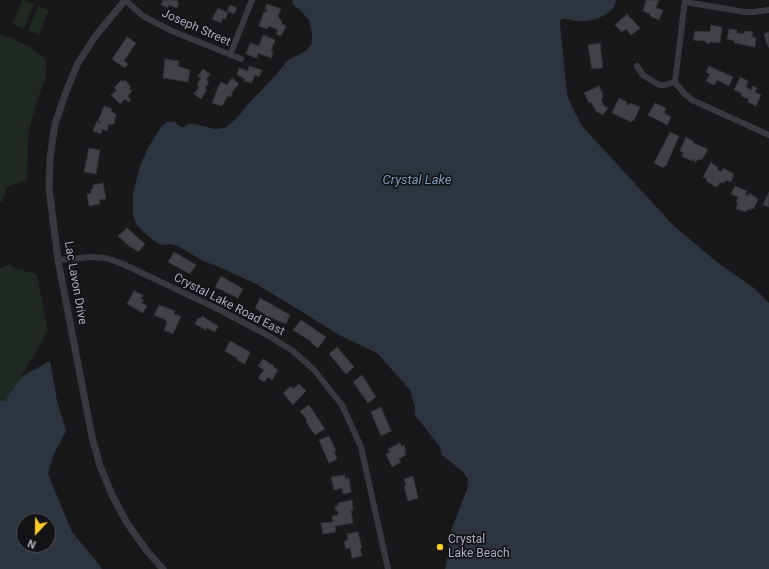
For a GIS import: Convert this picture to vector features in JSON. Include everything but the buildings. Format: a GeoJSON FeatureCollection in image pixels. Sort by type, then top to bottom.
{"type":"FeatureCollection","features":[{"type":"Feature","properties":{"kind":"street","name":"Joseph Street"},"geometry":{"type":"LineString","coordinates":[[125,0],[143,16],[172,31],[241,59]]}},
{"type":"Feature","properties":{"kind":"street","name":"Lac Lavon Drive"},"geometry":{"type":"LineString","coordinates":[[125,0],[94,38],[77,65],[55,124],[50,158],[49,188],[58,260],[92,437],[100,466],[113,497],[127,523],[147,551],[163,569]]}},
{"type":"Feature","properties":{"kind":"street"},"geometry":{"type":"LineString","coordinates":[[230,55],[252,0]]}},
{"type":"Feature","properties":{"kind":"street"},"geometry":{"type":"LineString","coordinates":[[769,10],[745,12],[685,1],[675,82],[692,100],[769,135]]}},
{"type":"Feature","properties":{"kind":"street"},"geometry":{"type":"LineString","coordinates":[[637,66],[643,75],[660,85],[675,82]]}},
{"type":"Feature","properties":{"kind":"street","name":"Crystal Lake Road East"},"geometry":{"type":"LineString","coordinates":[[58,260],[91,257],[106,258],[123,264],[218,309],[269,336],[293,351],[314,370],[342,405],[362,447],[388,569]]}},
{"type":"Feature","properties":{"kind":"shaded area"},"geometry":{"type":"Polygon","coordinates":[[[22,0],[34,4],[24,29],[13,24],[22,0]]]}},
{"type":"Feature","properties":{"kind":"shaded area"},"geometry":{"type":"Polygon","coordinates":[[[38,6],[49,10],[39,35],[28,30],[38,6]]]}},
{"type":"Feature","properties":{"kind":"shaded area"},"geometry":{"type":"Polygon","coordinates":[[[0,34],[33,49],[46,59],[46,76],[36,104],[28,135],[27,180],[7,187],[3,201],[0,202],[0,34]]]}},
{"type":"Feature","properties":{"kind":"shaded area"},"geometry":{"type":"Polygon","coordinates":[[[9,264],[16,269],[37,274],[48,331],[5,401],[0,401],[0,269],[9,264]]]}},
{"type":"Feature","properties":{"kind":"water","name":"Crystal Lake"},"geometry":{"type":"Polygon","coordinates":[[[293,0],[616,0],[614,7],[608,13],[599,18],[588,21],[561,19],[560,24],[567,95],[582,126],[673,225],[717,262],[754,288],[769,303],[769,569],[445,569],[452,528],[467,489],[468,479],[462,471],[442,455],[440,447],[415,415],[415,407],[410,390],[377,353],[339,335],[256,284],[203,261],[178,246],[170,244],[162,245],[154,241],[137,226],[133,215],[133,193],[140,166],[147,150],[160,128],[167,122],[174,122],[181,127],[188,124],[195,124],[215,129],[225,128],[236,119],[288,60],[306,51],[312,43],[309,20],[292,4],[293,0]]]}},
{"type":"Feature","properties":{"kind":"water"},"geometry":{"type":"Polygon","coordinates":[[[50,361],[57,401],[66,431],[53,456],[48,474],[72,532],[102,569],[0,569],[0,401],[5,401],[21,377],[50,361]]]}},
{"type":"Feature","properties":{"kind":"place","name":"Crystal Lake Beach"},"geometry":{"type":"Point","coordinates":[440,547]}}]}
